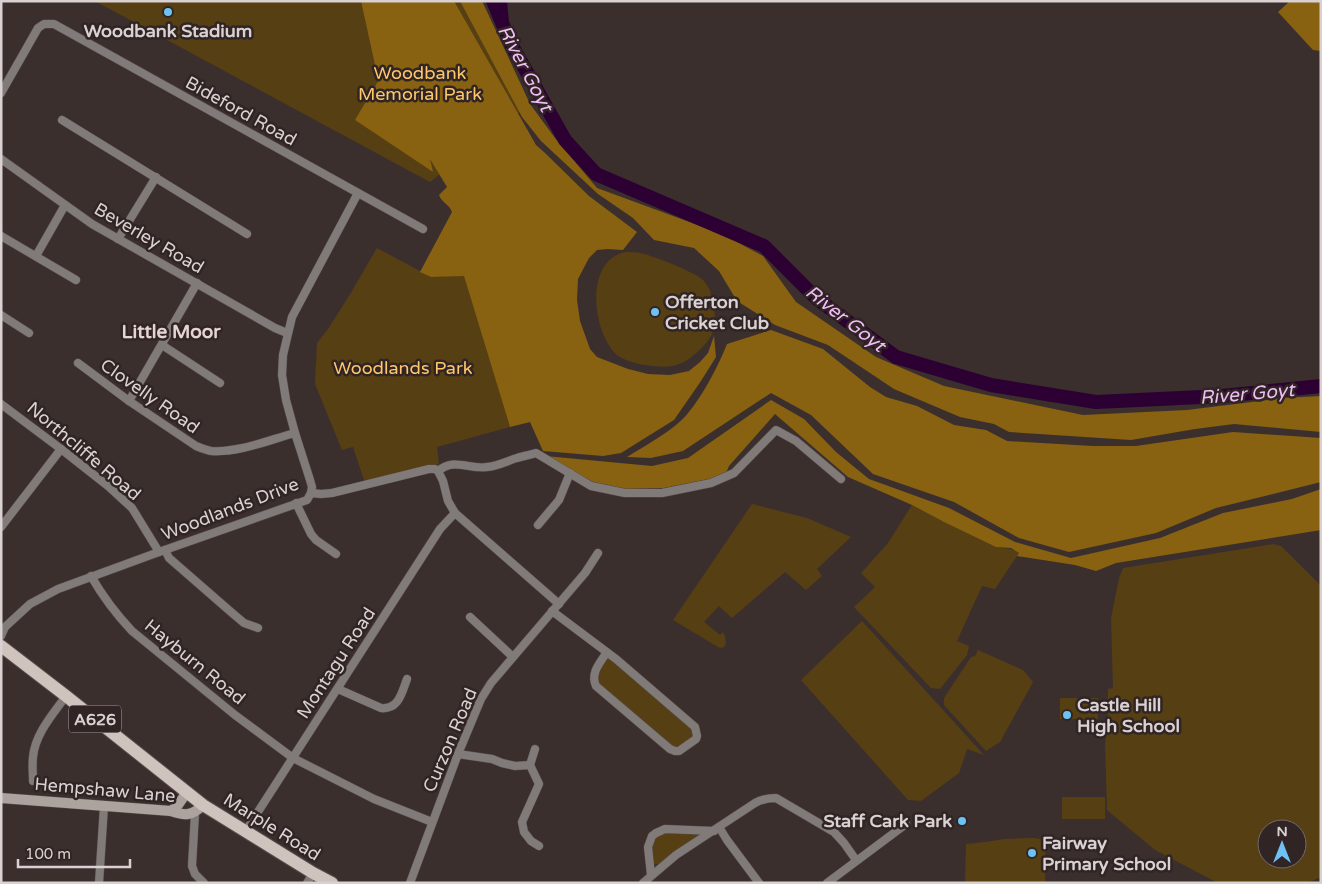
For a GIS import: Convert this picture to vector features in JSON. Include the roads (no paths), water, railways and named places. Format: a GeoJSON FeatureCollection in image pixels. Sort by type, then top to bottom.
{"type":"FeatureCollection","features":[{"type":"Feature","properties":{"kind":"main road","name":"A626"},"geometry":{"type":"LineString","coordinates":[[1,646],[66,696],[195,802]]}},
{"type":"Feature","properties":{"kind":"main road","name":"Marple Road"},"geometry":{"type":"LineString","coordinates":[[195,802],[246,832],[310,878],[332,883]]}},
{"type":"Feature","properties":{"kind":"street","name":"Bideford Road"},"geometry":{"type":"LineString","coordinates":[[1,93],[38,28],[44,24],[54,24],[423,229]]}},
{"type":"Feature","properties":{"kind":"street"},"geometry":{"type":"LineString","coordinates":[[62,120],[246,234]]}},
{"type":"Feature","properties":{"kind":"street","name":"Beverley Road"},"geometry":{"type":"LineString","coordinates":[[1,159],[92,224],[275,328],[288,333]]}},
{"type":"Feature","properties":{"kind":"street"},"geometry":{"type":"LineString","coordinates":[[118,239],[156,177]]}},
{"type":"Feature","properties":{"kind":"street"},"geometry":{"type":"LineString","coordinates":[[311,493],[312,487],[286,400],[282,375],[283,355],[292,317],[358,192]]}},
{"type":"Feature","properties":{"kind":"street"},"geometry":{"type":"LineString","coordinates":[[36,256],[65,205]]}},
{"type":"Feature","properties":{"kind":"street"},"geometry":{"type":"LineString","coordinates":[[1,236],[76,280]]}},
{"type":"Feature","properties":{"kind":"street"},"geometry":{"type":"LineString","coordinates":[[129,401],[197,283]]}},
{"type":"Feature","properties":{"kind":"street"},"geometry":{"type":"LineString","coordinates":[[1,314],[29,333]]}},
{"type":"Feature","properties":{"kind":"street"},"geometry":{"type":"LineString","coordinates":[[162,345],[220,383]]}},
{"type":"Feature","properties":{"kind":"street","name":"Clovelly Road"},"geometry":{"type":"LineString","coordinates":[[78,363],[129,401],[196,446],[208,450],[222,451],[239,448],[295,433]]}},
{"type":"Feature","properties":{"kind":"street","name":"Northcliffe Road"},"geometry":{"type":"LineString","coordinates":[[1,404],[108,486],[132,508],[169,558],[244,623],[258,628]]}},
{"type":"Feature","properties":{"kind":"street","name":"Woodlands Drive"},"geometry":{"type":"LineString","coordinates":[[1,636],[6,627],[30,604],[58,589],[91,576],[307,500],[311,493],[332,493],[429,469],[438,471],[456,464],[484,468],[536,453],[591,486],[625,493],[662,493],[711,483],[734,473],[776,430],[796,441],[841,479]]}},
{"type":"Feature","properties":{"kind":"street"},"geometry":{"type":"LineString","coordinates":[[1,526],[62,449]]}},
{"type":"Feature","properties":{"kind":"street"},"geometry":{"type":"LineString","coordinates":[[438,471],[444,481],[448,501],[455,513],[559,604]]}},
{"type":"Feature","properties":{"kind":"street"},"geometry":{"type":"LineString","coordinates":[[538,524],[559,500],[570,473]]}},
{"type":"Feature","properties":{"kind":"street"},"geometry":{"type":"LineString","coordinates":[[296,503],[311,534],[316,540],[336,554]]}},
{"type":"Feature","properties":{"kind":"street","name":"Montagu Road"},"geometry":{"type":"LineString","coordinates":[[246,832],[440,529],[455,513]]}},
{"type":"Feature","properties":{"kind":"street","name":"Curzon Road"},"geometry":{"type":"LineString","coordinates":[[410,883],[458,754],[481,699],[491,683],[585,573],[598,553]]}},
{"type":"Feature","properties":{"kind":"street","name":"Hayburn Road"},"geometry":{"type":"LineString","coordinates":[[91,576],[106,602],[132,631],[235,715],[294,758],[374,799],[432,822]]}},
{"type":"Feature","properties":{"kind":"street"},"geometry":{"type":"LineString","coordinates":[[552,611],[607,652],[695,727],[696,739],[679,751],[674,752],[596,686],[593,680],[594,675],[607,652]]}},
{"type":"Feature","properties":{"kind":"street"},"geometry":{"type":"LineString","coordinates":[[470,617],[513,657]]}},
{"type":"Feature","properties":{"kind":"street"},"geometry":{"type":"LineString","coordinates":[[338,689],[387,709],[399,701],[407,678]]}},
{"type":"Feature","properties":{"kind":"street"},"geometry":{"type":"LineString","coordinates":[[33,781],[33,757],[37,742],[43,729],[66,696]]}},
{"type":"Feature","properties":{"kind":"street"},"geometry":{"type":"LineString","coordinates":[[535,749],[530,765],[539,784],[522,822],[524,832],[531,841],[539,846]]}},
{"type":"Feature","properties":{"kind":"street"},"geometry":{"type":"LineString","coordinates":[[458,754],[492,758],[515,766],[530,765]]}},
{"type":"Feature","properties":{"kind":"street","name":"Hempshaw Lane"},"geometry":{"type":"LineString","coordinates":[[1,798],[170,811],[178,814],[195,802]]}},
{"type":"Feature","properties":{"kind":"street"},"geometry":{"type":"LineString","coordinates":[[643,883],[676,855],[762,799],[768,798],[776,798],[834,832],[856,860]]}},
{"type":"Feature","properties":{"kind":"street"},"geometry":{"type":"LineString","coordinates":[[170,811],[178,805],[195,802],[192,866],[195,874],[204,883]]}},
{"type":"Feature","properties":{"kind":"street"},"geometry":{"type":"LineString","coordinates":[[98,883],[104,806]]}},
{"type":"Feature","properties":{"kind":"street"},"geometry":{"type":"LineString","coordinates":[[826,883],[906,824]]}},
{"type":"Feature","properties":{"kind":"street"},"geometry":{"type":"LineString","coordinates":[[651,875],[648,847],[652,836],[656,833],[665,829],[716,829],[727,840],[760,883]]}},
{"type":"Feature","properties":{"kind":"waterway","name":"River Goyt"},"geometry":{"type":"LineString","coordinates":[[493,1],[511,44],[565,140],[596,174],[764,246],[816,298],[896,357],[991,385],[1096,402],[1222,396],[1321,386]]}},
{"type":"Feature","properties":{"kind":"place","name":"Woodbank Stadium"},"geometry":{"type":"Point","coordinates":[168,12]}},
{"type":"Feature","properties":{"kind":"place","name":"Offerton Cricket Club"},"geometry":{"type":"Point","coordinates":[655,312]}},
{"type":"Feature","properties":{"kind":"place","name":"Castle Hill High School"},"geometry":{"type":"Point","coordinates":[1067,715]}},
{"type":"Feature","properties":{"kind":"place","name":"Staff Cark Park"},"geometry":{"type":"Point","coordinates":[962,821]}},
{"type":"Feature","properties":{"kind":"place","name":"Fairway Primary School"},"geometry":{"type":"Point","coordinates":[1032,853]}},
{"type":"Feature","properties":{"kind":"district","name":"Little Moor"},"geometry":{"type":"Point","coordinates":[171,331]}},
{"type":"Feature","properties":{"kind":"park label","name":"Woodbank Memorial Park"},"geometry":{"type":"Point","coordinates":[420,83]}},
{"type":"Feature","properties":{"kind":"park label","name":"Woodlands Park"},"geometry":{"type":"Point","coordinates":[403,368]}}]}
